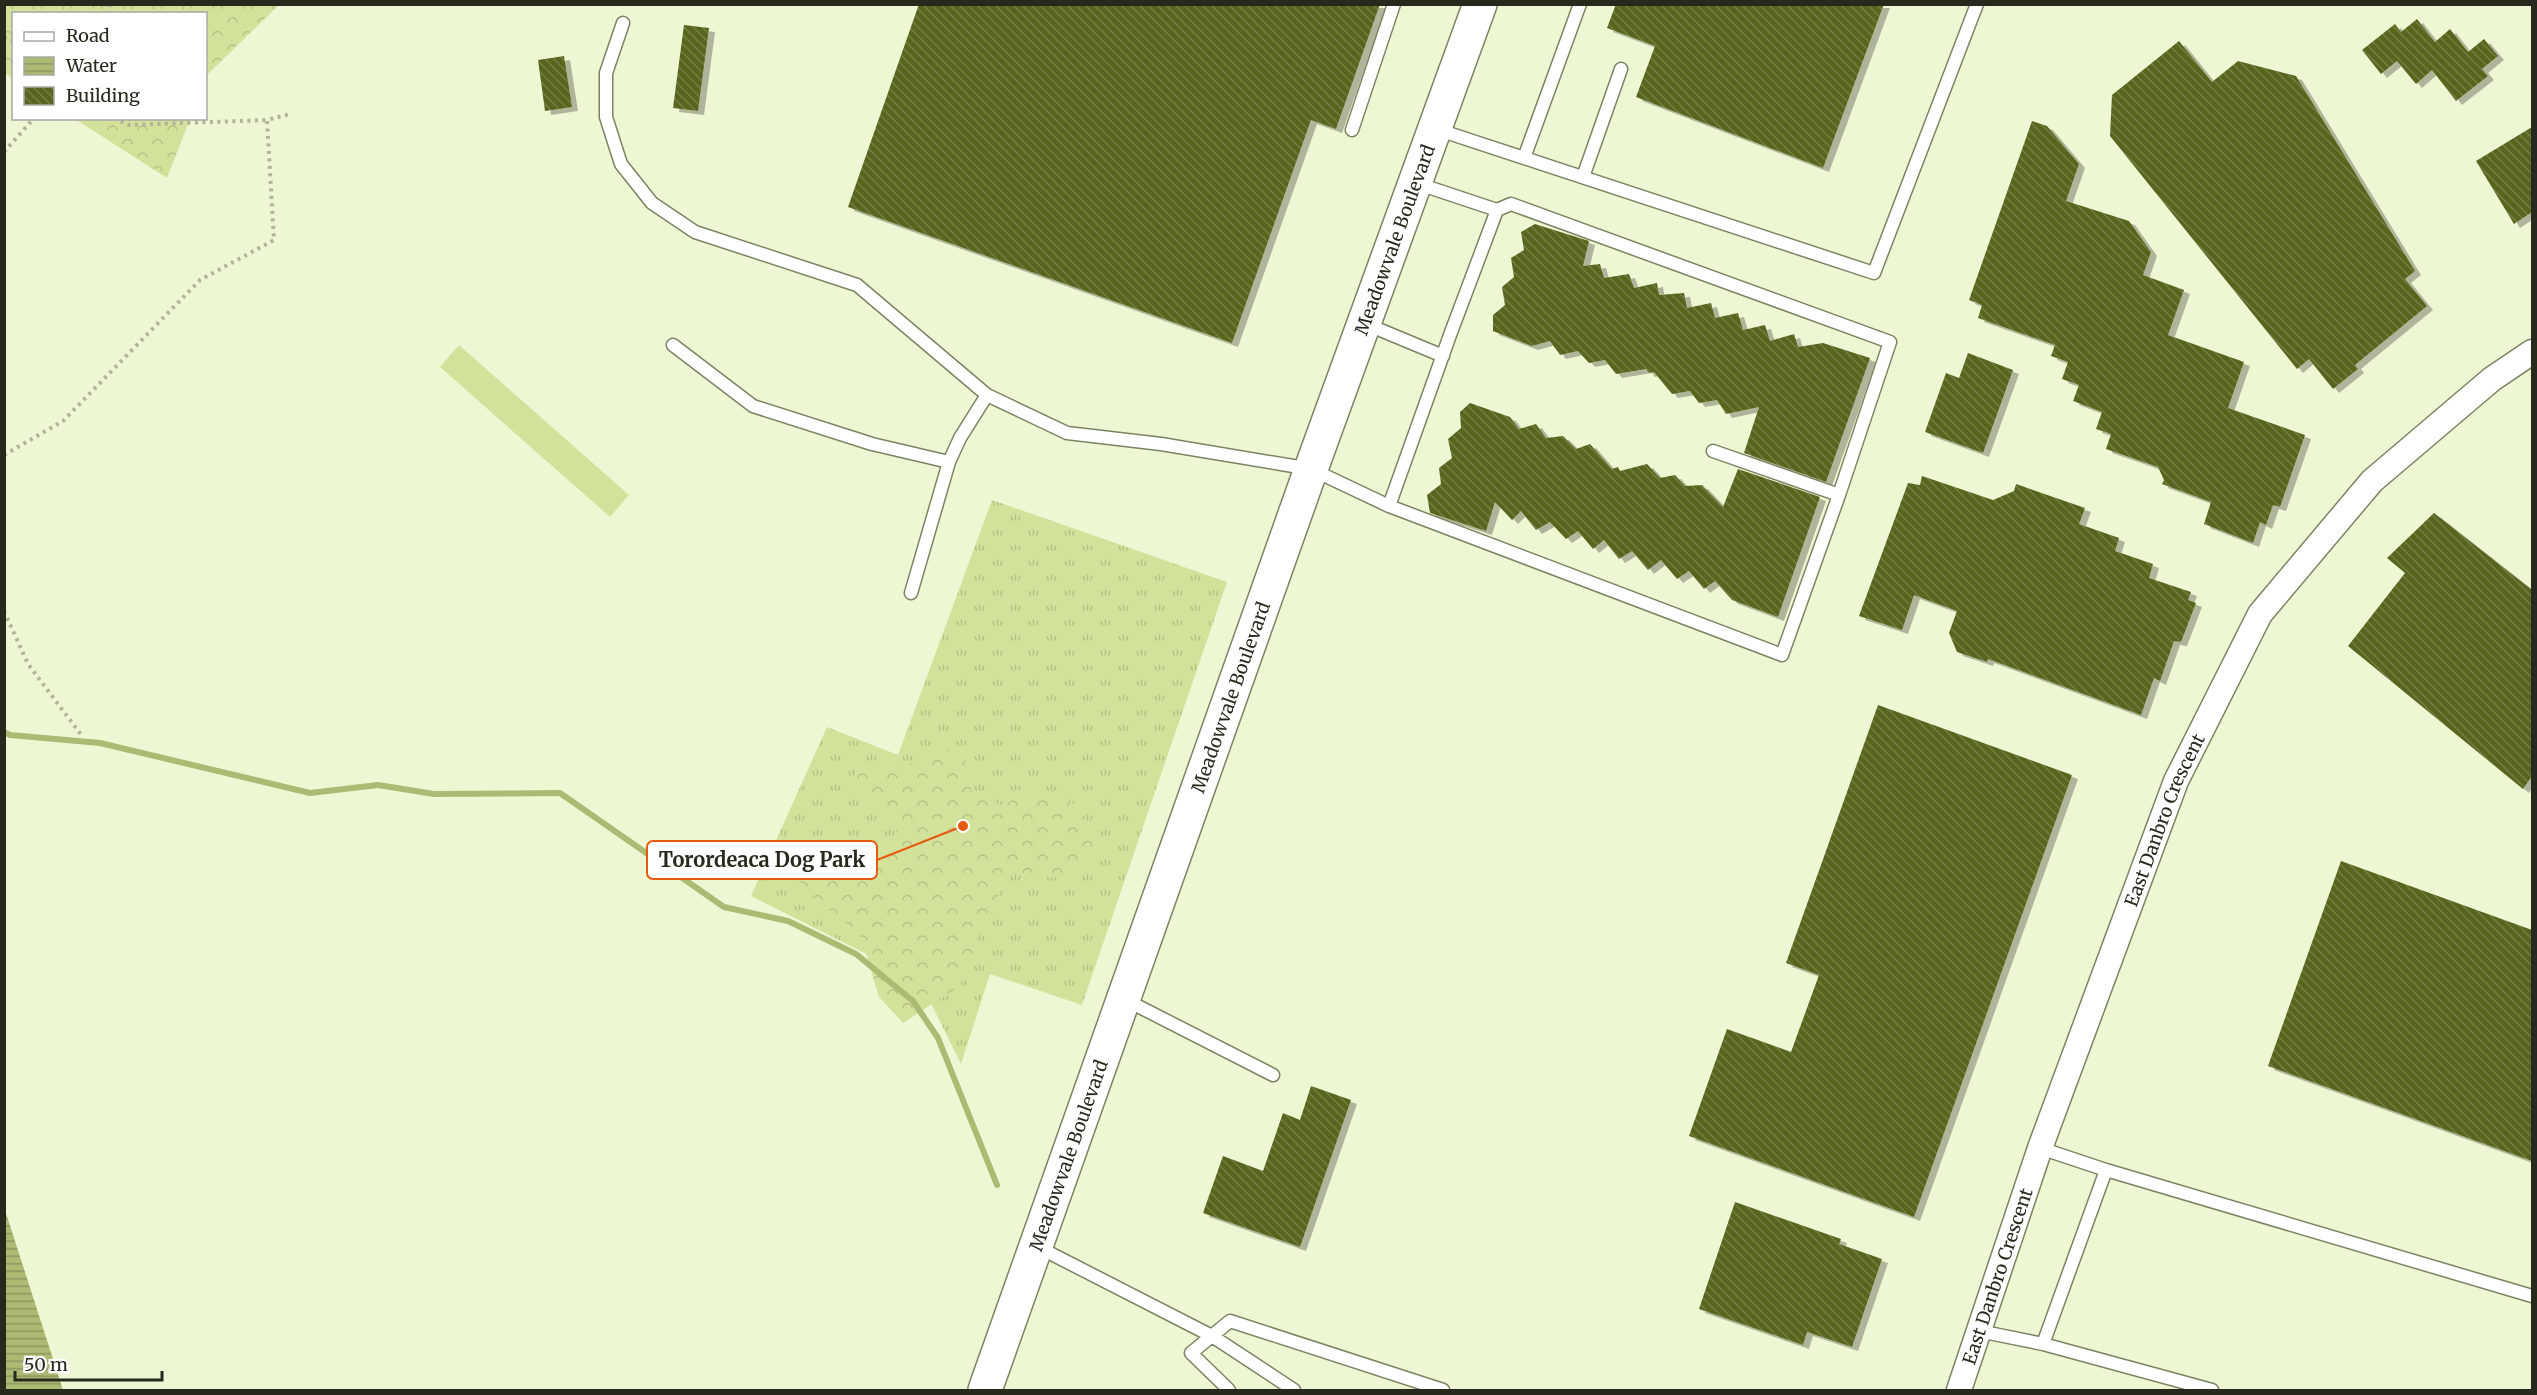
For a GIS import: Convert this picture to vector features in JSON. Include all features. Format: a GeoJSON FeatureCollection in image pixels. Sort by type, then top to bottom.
{"type":"FeatureCollection","features":[{"type":"Feature","properties":{"kind":"main road","name":"Meadowvale Boulevard"},"geometry":{"type":"LineString","coordinates":[[985,1390],[1311,469],[1480,4]]}},
{"type":"Feature","properties":{"kind":"street","name":"East Danbro Crescent"},"geometry":{"type":"LineString","coordinates":[[1959,1390],[2040,1148],[2176,781],[2260,614],[2372,481],[2492,379],[2532,352]]}},
{"type":"Feature","properties":{"kind":"lane"},"geometry":{"type":"LineString","coordinates":[[1352,130],[1394,4]]}},
{"type":"Feature","properties":{"kind":"lane"},"geometry":{"type":"LineString","coordinates":[[1524,158],[1580,4]]}},
{"type":"Feature","properties":{"kind":"lane"},"geometry":{"type":"LineString","coordinates":[[1435,128],[1874,273],[1977,4]]}},
{"type":"Feature","properties":{"kind":"lane"},"geometry":{"type":"LineString","coordinates":[[623,23],[606,73],[606,117],[621,164],[652,203],[695,232],[857,285],[987,395],[1067,433],[1161,444],[1311,469],[1389,506],[1782,655],[1890,342],[1511,204],[1497,210],[1415,183]]}},
{"type":"Feature","properties":{"kind":"lane"},"geometry":{"type":"LineString","coordinates":[[1583,177],[1621,69]]}},
{"type":"Feature","properties":{"kind":"lane"},"geometry":{"type":"LineString","coordinates":[[1389,506],[1497,210]]}},
{"type":"Feature","properties":{"kind":"lane"},"geometry":{"type":"LineString","coordinates":[[1364,323],[1443,356]]}},
{"type":"Feature","properties":{"kind":"lane"},"geometry":{"type":"LineString","coordinates":[[673,345],[753,406],[872,444],[950,462]]}},
{"type":"Feature","properties":{"kind":"lane"},"geometry":{"type":"LineString","coordinates":[[910,593],[950,462],[960,438],[987,395]]}},
{"type":"Feature","properties":{"kind":"lane"},"geometry":{"type":"LineString","coordinates":[[1713,452],[1839,495]]}},
{"type":"Feature","properties":{"kind":"lane"},"geometry":{"type":"LineString","coordinates":[[1123,999],[1273,1075]]}},
{"type":"Feature","properties":{"kind":"lane"},"geometry":{"type":"LineString","coordinates":[[2040,1148],[2106,1170],[2532,1296]]}},
{"type":"Feature","properties":{"kind":"lane"},"geometry":{"type":"LineString","coordinates":[[2043,1344],[2106,1170]]}},
{"type":"Feature","properties":{"kind":"lane"},"geometry":{"type":"LineString","coordinates":[[1036,1246],[1212,1336],[1294,1390]]}},
{"type":"Feature","properties":{"kind":"lane"},"geometry":{"type":"LineString","coordinates":[[1229,1390],[1191,1353],[1230,1321],[1443,1390]]}},
{"type":"Feature","properties":{"kind":"lane"},"geometry":{"type":"LineString","coordinates":[[1979,1331],[2043,1344],[2212,1390]]}},
{"type":"Feature","properties":{"kind":"path"},"geometry":{"type":"LineString","coordinates":[[118,120],[129,125],[267,120],[290,114]]}},
{"type":"Feature","properties":{"kind":"path"},"geometry":{"type":"LineString","coordinates":[[4,152],[32,120]]}},
{"type":"Feature","properties":{"kind":"path"},"geometry":{"type":"LineString","coordinates":[[4,454],[63,421],[200,280],[274,240],[267,120]]}},
{"type":"Feature","properties":{"kind":"path"},"geometry":{"type":"LineString","coordinates":[[4,611],[28,664],[82,736]]}},
{"type":"Feature","properties":{"kind":"green space"},"geometry":{"type":"Polygon","coordinates":[[[5,4],[279,4],[207,75],[207,12],[12,12],[12,78],[7,74],[5,79],[5,4]]]}},
{"type":"Feature","properties":{"kind":"green space"},"geometry":{"type":"Polygon","coordinates":[[[77,120],[190,120],[167,178],[77,120]]]}},
{"type":"Feature","properties":{"kind":"green space"},"geometry":{"type":"Polygon","coordinates":[[[459,345],[629,495],[610,517],[440,367],[459,345]]]}},
{"type":"Feature","properties":{"kind":"green space"},"geometry":{"type":"Polygon","coordinates":[[[992,500],[1227,582],[1082,1005],[990,974],[961,1064],[920,981],[751,896],[827,727],[898,755],[992,500]]]}},
{"type":"Feature","properties":{"kind":"green space"},"geometry":{"type":"Polygon","coordinates":[[[940,747],[965,757],[972,792],[1004,806],[1023,792],[1053,791],[1080,808],[1096,846],[1061,878],[1012,873],[987,914],[960,986],[903,1023],[879,997],[860,934],[808,894],[795,874],[803,850],[841,854],[876,862],[890,858],[897,829],[863,794],[855,772],[920,762],[940,747]]]}},
{"type":"Feature","properties":{"kind":"water"},"geometry":{"type":"Polygon","coordinates":[[[4,1207],[63,1390],[5,1390],[4,1207]]]}},
{"type":"Feature","properties":{"kind":"building"},"geometry":{"type":"Polygon","coordinates":[[[919,4],[1380,4],[1336,129],[1311,120],[1232,343],[848,207],[919,4]]]}},
{"type":"Feature","properties":{"kind":"building"},"geometry":{"type":"Polygon","coordinates":[[[1616,4],[1884,4],[1823,168],[1636,97],[1655,46],[1607,28],[1616,4]]]}},
{"type":"Feature","properties":{"kind":"building"},"geometry":{"type":"Polygon","coordinates":[[[2417,19],[2435,42],[2450,29],[2468,52],[2484,39],[2498,56],[2482,69],[2488,76],[2456,101],[2432,70],[2416,84],[2397,61],[2381,74],[2362,50],[2395,24],[2401,32],[2417,19]]]}},
{"type":"Feature","properties":{"kind":"building"},"geometry":{"type":"Polygon","coordinates":[[[684,25],[709,28],[698,111],[673,108],[684,25]]]}},
{"type":"Feature","properties":{"kind":"building"},"geometry":{"type":"Polygon","coordinates":[[[2179,41],[2212,82],[2238,61],[2296,76],[2415,271],[2405,279],[2427,306],[2355,365],[2358,369],[2333,389],[2309,359],[2297,369],[2110,136],[2112,95],[2179,41]]]}},
{"type":"Feature","properties":{"kind":"building"},"geometry":{"type":"Polygon","coordinates":[[[564,56],[572,107],[545,111],[538,60],[564,56]]]}},
{"type":"Feature","properties":{"kind":"building"},"geometry":{"type":"Polygon","coordinates":[[[2032,121],[2047,126],[2079,164],[2066,201],[2129,221],[2151,252],[2143,275],[2184,290],[2168,335],[2244,362],[2228,408],[2305,435],[2280,507],[2273,505],[2266,525],[2260,522],[2253,543],[2204,524],[2211,502],[2162,484],[2164,480],[2158,467],[2106,449],[2111,434],[2096,429],[2102,412],[2073,401],[2079,385],[2062,379],[2068,362],[2051,356],[2055,345],[1978,318],[1982,305],[1969,300],[2032,121]]]}},
{"type":"Feature","properties":{"kind":"building"},"geometry":{"type":"Polygon","coordinates":[[[2532,127],[2532,212],[2514,224],[2476,161],[2532,127]]]}},
{"type":"Feature","properties":{"kind":"building"},"geometry":{"type":"Polygon","coordinates":[[[1535,224],[1589,241],[1583,266],[1600,264],[1604,278],[1629,274],[1634,288],[1657,283],[1659,295],[1684,293],[1687,308],[1711,303],[1715,318],[1738,313],[1743,330],[1765,325],[1770,341],[1794,334],[1798,347],[1823,343],[1870,358],[1826,482],[1744,453],[1759,407],[1726,414],[1717,400],[1699,403],[1690,391],[1672,394],[1654,372],[1649,373],[1646,369],[1616,374],[1605,360],[1589,363],[1578,351],[1560,355],[1550,341],[1532,346],[1493,331],[1493,315],[1505,305],[1502,287],[1514,277],[1511,258],[1524,250],[1521,232],[1535,224]]]}},
{"type":"Feature","properties":{"kind":"building"},"geometry":{"type":"Polygon","coordinates":[[[1968,353],[2013,370],[1983,453],[1925,432],[1946,373],[1959,378],[1968,353]]]}},
{"type":"Feature","properties":{"kind":"building"},"geometry":{"type":"Polygon","coordinates":[[[1470,403],[1510,417],[1519,429],[1536,424],[1546,438],[1563,436],[1576,449],[1590,444],[1612,469],[1618,467],[1620,471],[1647,464],[1660,478],[1675,475],[1685,486],[1702,485],[1723,507],[1738,469],[1820,497],[1778,617],[1732,600],[1715,581],[1704,589],[1689,571],[1677,579],[1661,560],[1648,570],[1632,551],[1619,559],[1604,540],[1593,549],[1578,531],[1566,539],[1550,522],[1536,530],[1521,511],[1512,520],[1495,502],[1486,531],[1430,513],[1427,495],[1441,484],[1439,468],[1452,458],[1448,439],[1461,428],[1460,412],[1470,403]]]}},
{"type":"Feature","properties":{"kind":"building"},"geometry":{"type":"Polygon","coordinates":[[[1922,476],[1993,500],[2014,491],[2016,484],[2085,508],[2079,524],[2119,538],[2115,551],[2153,564],[2149,578],[2191,592],[2188,600],[2196,603],[2181,642],[2174,641],[2160,681],[2154,678],[2141,715],[1988,659],[1987,662],[1957,652],[1949,633],[1957,611],[1914,595],[1902,630],[1859,616],[1908,483],[1920,485],[1922,476]]]}},
{"type":"Feature","properties":{"kind":"building"},"geometry":{"type":"Polygon","coordinates":[[[2434,513],[2532,590],[2532,776],[2523,789],[2348,646],[2405,573],[2387,558],[2434,513]]]}},
{"type":"Feature","properties":{"kind":"building"},"geometry":{"type":"Polygon","coordinates":[[[1878,705],[2072,775],[1914,1217],[1689,1136],[1727,1029],[1791,1052],[1819,975],[1786,963],[1878,705]]]}},
{"type":"Feature","properties":{"kind":"building"},"geometry":{"type":"Polygon","coordinates":[[[2341,861],[2532,930],[2532,1161],[2268,1066],[2341,861]]]}},
{"type":"Feature","properties":{"kind":"building"},"geometry":{"type":"Polygon","coordinates":[[[1311,1086],[1351,1100],[1300,1247],[1203,1213],[1223,1156],[1263,1171],[1283,1113],[1300,1120],[1311,1086]]]}},
{"type":"Feature","properties":{"kind":"building"},"geometry":{"type":"Polygon","coordinates":[[[1735,1202],[1841,1239],[1839,1244],[1882,1259],[1852,1347],[1807,1332],[1803,1345],[1699,1309],[1735,1202]]]}},
{"type":"Feature","properties":{"kind":"waterway"},"geometry":{"type":"LineString","coordinates":[[4,732],[10,735],[100,743],[310,793],[378,785],[434,794],[560,793],[724,907],[788,921],[856,954],[913,1001],[938,1038],[997,1185]]}},
{"type":"Feature","properties":{"kind":"place","name":"Torordeaca Dog Park"},"geometry":{"type":"Point","coordinates":[963,826]}}]}
